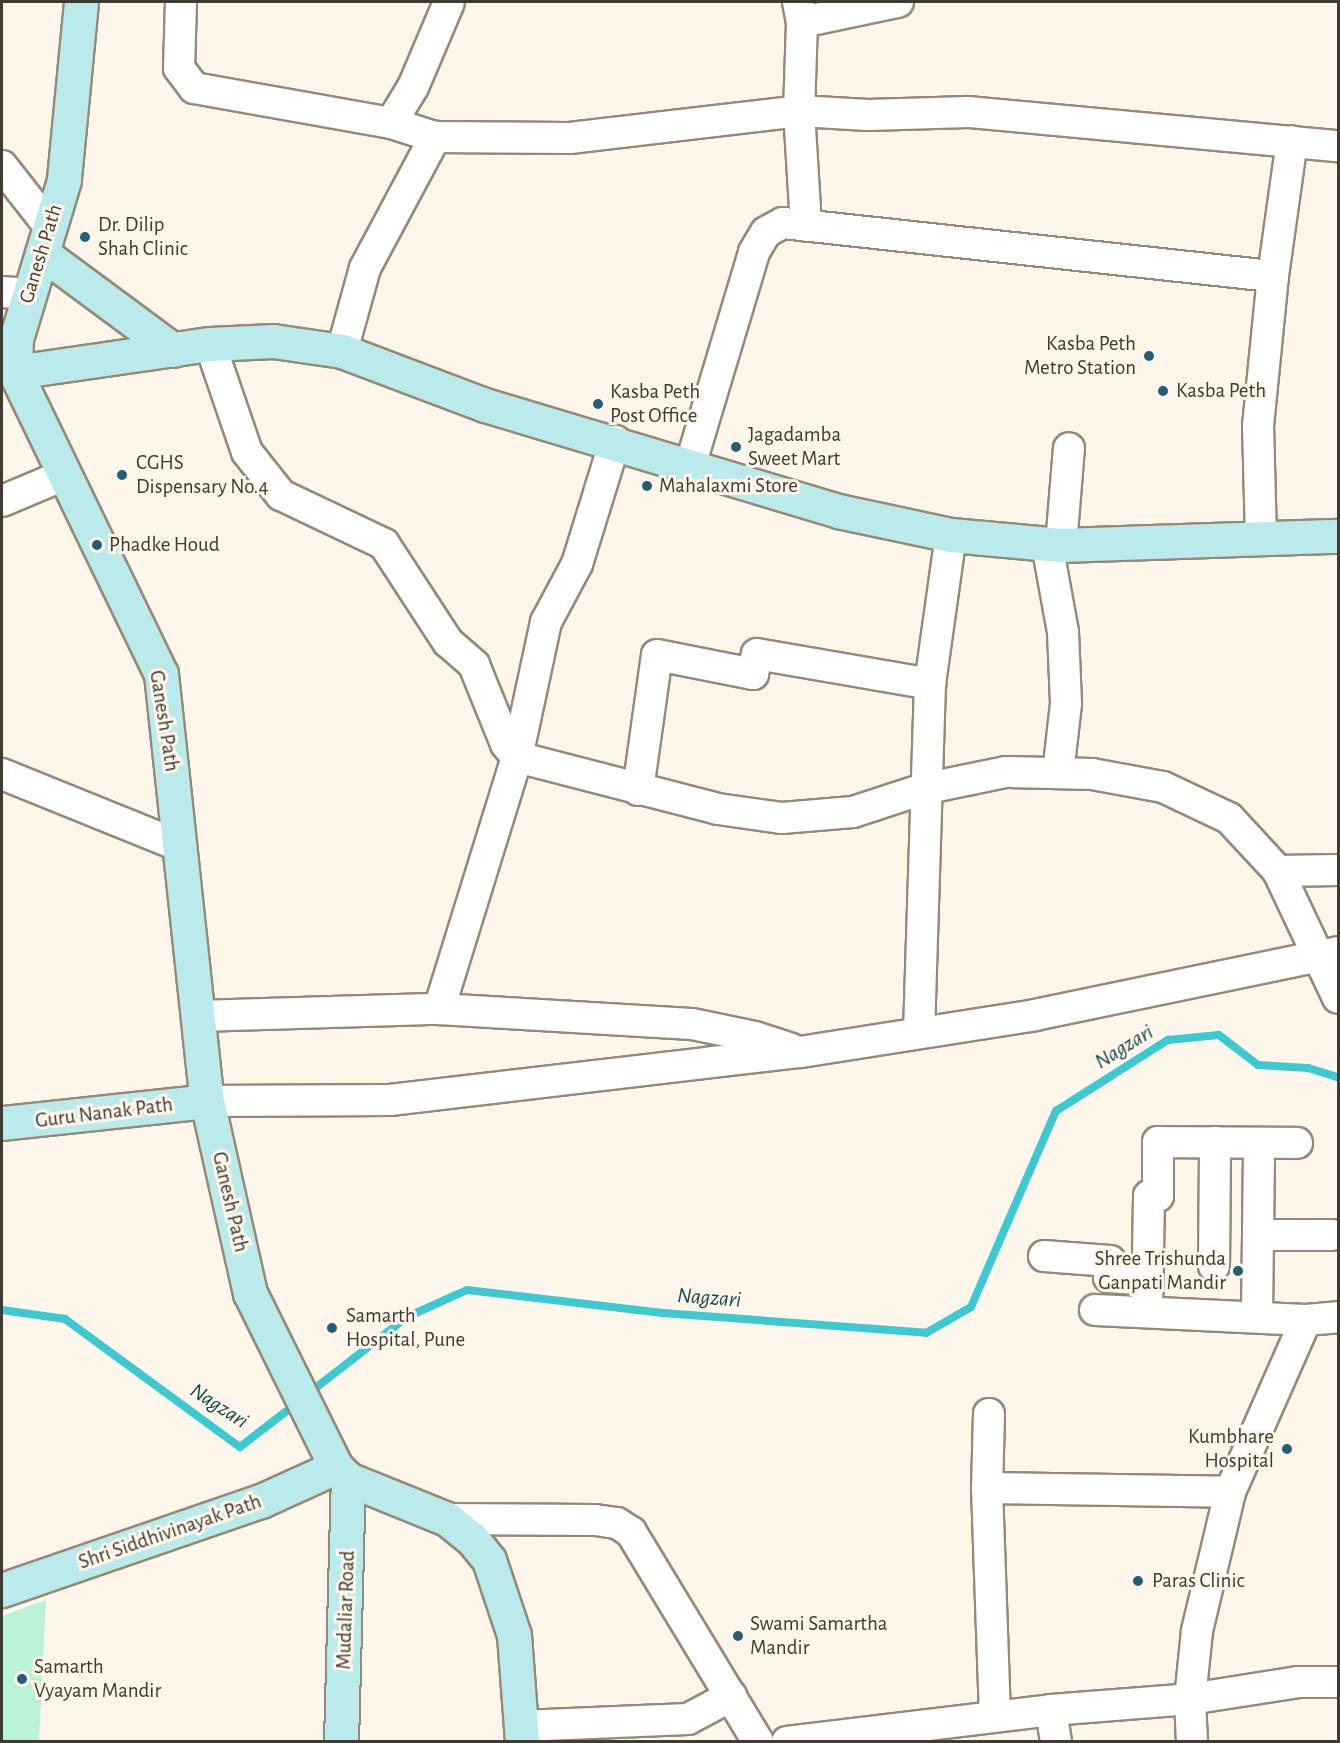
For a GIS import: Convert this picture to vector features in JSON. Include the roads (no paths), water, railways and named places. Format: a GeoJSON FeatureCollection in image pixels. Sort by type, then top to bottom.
{"type":"FeatureCollection","features":[{"type":"Feature","properties":{"kind":"street","name":"Ganesh Path"},"geometry":{"type":"LineString","coordinates":[[81,2],[64,180],[46,240],[16,293],[15,372],[161,674],[207,1101],[250,1293],[337,1466]]}},
{"type":"Feature","properties":{"kind":"street"},"geometry":{"type":"LineString","coordinates":[[181,2],[179,68],[194,88],[391,123],[435,137],[570,138],[799,111],[868,115],[969,112],[1038,116],[1338,146]]}},
{"type":"Feature","properties":{"kind":"street"},"geometry":{"type":"LineString","coordinates":[[391,123],[413,87],[448,2]]}},
{"type":"Feature","properties":{"kind":"street"},"geometry":{"type":"LineString","coordinates":[[806,226],[799,111],[800,12],[898,2]]}},
{"type":"Feature","properties":{"kind":"street"},"geometry":{"type":"LineString","coordinates":[[342,351],[365,268],[435,137]]}},
{"type":"Feature","properties":{"kind":"street"},"geometry":{"type":"LineString","coordinates":[[1261,539],[1258,426],[1273,276],[1292,141]]}},
{"type":"Feature","properties":{"kind":"street"},"geometry":{"type":"LineString","coordinates":[[2,166],[46,240],[173,350]]}},
{"type":"Feature","properties":{"kind":"street"},"geometry":{"type":"LineString","coordinates":[[690,466],[754,252],[766,232],[783,223],[1273,276]]}},
{"type":"Feature","properties":{"kind":"street"},"geometry":{"type":"LineString","coordinates":[[15,372],[210,344],[273,341],[342,351],[441,391],[615,441],[838,511],[951,535],[1054,544],[1338,536]]}},
{"type":"Feature","properties":{"kind":"street"},"geometry":{"type":"LineString","coordinates":[[210,344],[247,452],[282,495],[384,544],[448,642],[474,665],[506,744],[517,758],[718,809],[782,818],[853,812],[923,789],[1006,772],[1092,774],[1163,787],[1229,818],[1278,871],[1330,953],[1338,998]]}},
{"type":"Feature","properties":{"kind":"street"},"geometry":{"type":"LineString","coordinates":[[439,1009],[517,758],[546,622],[577,564],[615,441]]}},
{"type":"Feature","properties":{"kind":"street"},"geometry":{"type":"LineString","coordinates":[[1058,773],[1066,705],[1063,632],[1054,544],[1070,448]]}},
{"type":"Feature","properties":{"kind":"street"},"geometry":{"type":"LineString","coordinates":[[2,501],[64,475]]}},
{"type":"Feature","properties":{"kind":"street"},"geometry":{"type":"LineString","coordinates":[[919,1033],[923,789],[930,684],[951,535]]}},
{"type":"Feature","properties":{"kind":"street"},"geometry":{"type":"LineString","coordinates":[[638,789],[657,655],[753,674],[758,654],[930,684]]}},
{"type":"Feature","properties":{"kind":"street"},"geometry":{"type":"LineString","coordinates":[[2,774],[180,846]]}},
{"type":"Feature","properties":{"kind":"street"},"geometry":{"type":"LineString","coordinates":[[1278,871],[1338,870]]}},
{"type":"Feature","properties":{"kind":"street"},"geometry":{"type":"LineString","coordinates":[[207,1101],[390,1100],[800,1052],[1035,1015],[1330,953]]}},
{"type":"Feature","properties":{"kind":"street"},"geometry":{"type":"LineString","coordinates":[[198,1016],[439,1009],[692,1024],[755,1037],[800,1052]]}},
{"type":"Feature","properties":{"kind":"street","name":"Guru Nanak Path"},"geometry":{"type":"LineString","coordinates":[[2,1124],[207,1101]]}},
{"type":"Feature","properties":{"kind":"street"},"geometry":{"type":"LineString","coordinates":[[1147,1312],[1149,1196],[1158,1196],[1158,1142],[1297,1143]]}},
{"type":"Feature","properties":{"kind":"street"},"geometry":{"type":"LineString","coordinates":[[1214,1266],[1215,1142]]}},
{"type":"Feature","properties":{"kind":"street"},"geometry":{"type":"LineString","coordinates":[[1257,1317],[1259,1143]]}},
{"type":"Feature","properties":{"kind":"street"},"geometry":{"type":"LineString","coordinates":[[1258,1234],[1332,1235]]}},
{"type":"Feature","properties":{"kind":"street"},"geometry":{"type":"LineString","coordinates":[[1044,1256],[1110,1261],[1109,1277],[1148,1280]]}},
{"type":"Feature","properties":{"kind":"street"},"geometry":{"type":"LineString","coordinates":[[1095,1310],[1306,1320],[1338,1317]]}},
{"type":"Feature","properties":{"kind":"street"},"geometry":{"type":"LineString","coordinates":[[1192,1742],[1190,1699],[1197,1631],[1230,1492],[1306,1320]]}},
{"type":"Feature","properties":{"kind":"street"},"geometry":{"type":"LineString","coordinates":[[989,1414],[987,1488],[995,1716]]}},
{"type":"Feature","properties":{"kind":"street"},"geometry":{"type":"LineString","coordinates":[[337,1466],[447,1519],[472,1539],[489,1560],[514,1635],[522,1734],[688,1719],[731,1696]]}},
{"type":"Feature","properties":{"kind":"street","name":"Shri Siddhivinayak Path"},"geometry":{"type":"LineString","coordinates":[[2,1590],[261,1501],[337,1466]]}},
{"type":"Feature","properties":{"kind":"street","name":"Mudaliar Road"},"geometry":{"type":"LineString","coordinates":[[337,1466],[341,1742]]}},
{"type":"Feature","properties":{"kind":"street"},"geometry":{"type":"LineString","coordinates":[[987,1488],[1230,1492]]}},
{"type":"Feature","properties":{"kind":"street"},"geometry":{"type":"LineString","coordinates":[[447,1519],[617,1523],[631,1533],[758,1742]]}},
{"type":"Feature","properties":{"kind":"street"},"geometry":{"type":"LineString","coordinates":[[788,1742],[1051,1710],[1190,1699],[1298,1682],[1338,1682]]}},
{"type":"Feature","properties":{"kind":"street"},"geometry":{"type":"LineString","coordinates":[[1051,1710],[1056,1742]]}},
{"type":"Feature","properties":{"kind":"waterway","name":"Nagzari"},"geometry":{"type":"LineString","coordinates":[[309,1393],[407,1317],[467,1290],[663,1313],[926,1333],[971,1307],[1056,1111],[1168,1040],[1219,1035],[1258,1065],[1308,1068],[1338,1077]]}},
{"type":"Feature","properties":{"kind":"waterway","name":"Nagzari"},"geometry":{"type":"LineString","coordinates":[[2,1310],[65,1319],[240,1447],[297,1403]]}},
{"type":"Feature","properties":{"kind":"place","name":"Dr. Dilip Shah Clinic"},"geometry":{"type":"Point","coordinates":[85,237]}},
{"type":"Feature","properties":{"kind":"place","name":"Kasba Peth Metro Station"},"geometry":{"type":"Point","coordinates":[1149,356]}},
{"type":"Feature","properties":{"kind":"place","name":"Kasba Peth"},"geometry":{"type":"Point","coordinates":[1163,391]}},
{"type":"Feature","properties":{"kind":"place","name":"Kasba Peth Post Office"},"geometry":{"type":"Point","coordinates":[598,404]}},
{"type":"Feature","properties":{"kind":"place","name":"Jagadamba Sweet Mart"},"geometry":{"type":"Point","coordinates":[736,447]}},
{"type":"Feature","properties":{"kind":"place","name":"CGHS Dispensary No.4"},"geometry":{"type":"Point","coordinates":[122,475]}},
{"type":"Feature","properties":{"kind":"place","name":"Mahalaxmi Store"},"geometry":{"type":"Point","coordinates":[647,486]}},
{"type":"Feature","properties":{"kind":"place","name":"Phadke Houd"},"geometry":{"type":"Point","coordinates":[97,545]}},
{"type":"Feature","properties":{"kind":"place","name":"Shree Trishunda Ganpati Mandir"},"geometry":{"type":"Point","coordinates":[1238,1271]}},
{"type":"Feature","properties":{"kind":"place","name":"Samarth Hospital, Pune"},"geometry":{"type":"Point","coordinates":[332,1328]}},
{"type":"Feature","properties":{"kind":"place","name":"Kumbhare Hospital"},"geometry":{"type":"Point","coordinates":[1287,1449]}},
{"type":"Feature","properties":{"kind":"place","name":"Paras Clinic"},"geometry":{"type":"Point","coordinates":[1138,1581]}},
{"type":"Feature","properties":{"kind":"place","name":"Swami Samartha Mandir"},"geometry":{"type":"Point","coordinates":[738,1636]}},
{"type":"Feature","properties":{"kind":"place","name":"Samarth Vyayam Mandir"},"geometry":{"type":"Point","coordinates":[22,1679]}}]}
